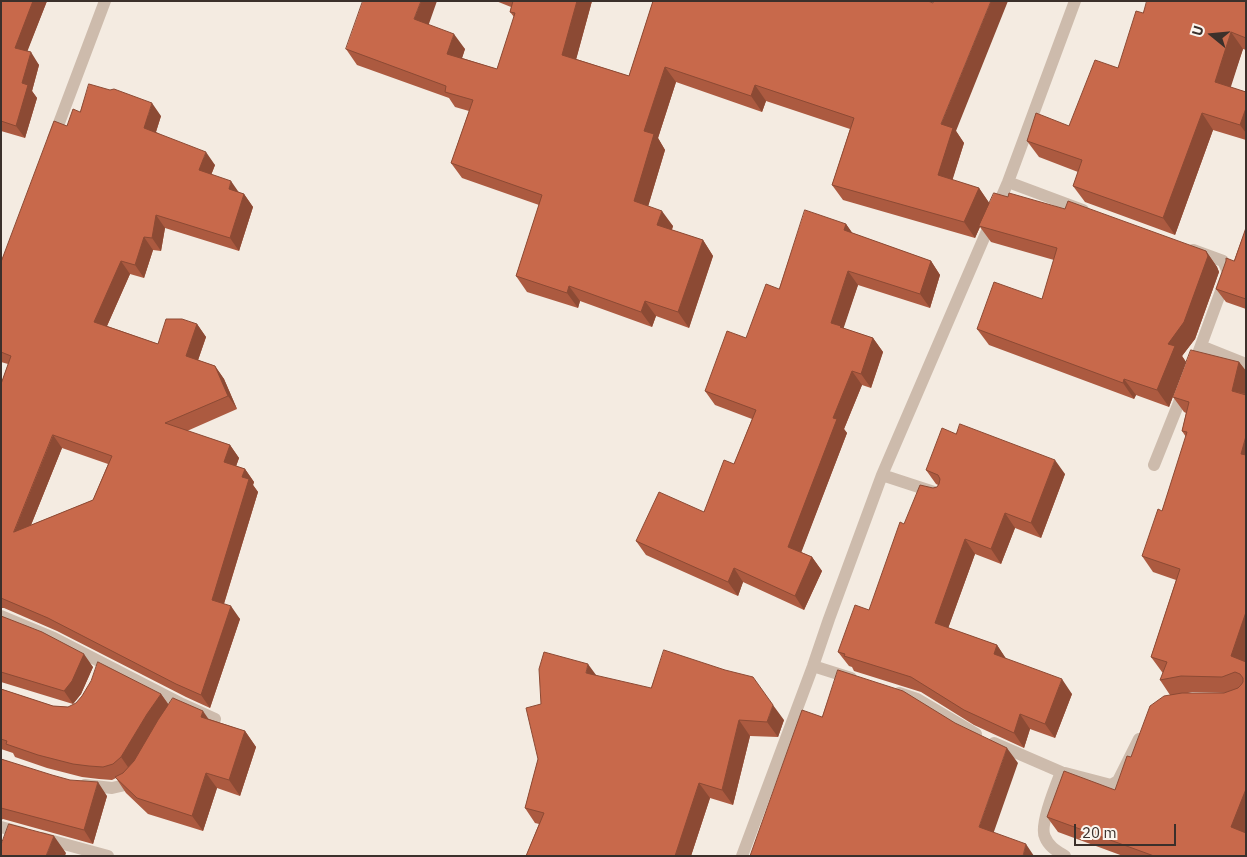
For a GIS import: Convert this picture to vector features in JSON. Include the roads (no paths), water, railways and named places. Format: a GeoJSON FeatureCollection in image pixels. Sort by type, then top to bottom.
{"type":"FeatureCollection","features":[{"type":"Feature","properties":{"kind":"street"},"geometry":{"type":"LineString","coordinates":[[50,148],[105,1]]}},
{"type":"Feature","properties":{"kind":"street"},"geometry":{"type":"LineString","coordinates":[[742,856],[882,475],[1008,182],[1075,1]]}},
{"type":"Feature","properties":{"kind":"street"},"geometry":{"type":"LineString","coordinates":[[1008,182],[1097,215]]}},
{"type":"Feature","properties":{"kind":"street"},"geometry":{"type":"LineString","coordinates":[[1154,465],[1228,272],[1223,261],[1178,245]]}},
{"type":"Feature","properties":{"kind":"street"},"geometry":{"type":"LineString","coordinates":[[1201,346],[1246,364]]}},
{"type":"Feature","properties":{"kind":"street"},"geometry":{"type":"LineString","coordinates":[[882,475],[942,495]]}},
{"type":"Feature","properties":{"kind":"street"},"geometry":{"type":"LineString","coordinates":[[1,616],[54,638],[103,663],[179,707],[214,719]]}},
{"type":"Feature","properties":{"kind":"street"},"geometry":{"type":"LineString","coordinates":[[97,678],[103,663]]}},
{"type":"Feature","properties":{"kind":"street"},"geometry":{"type":"LineString","coordinates":[[813,666],[860,681]]}},
{"type":"Feature","properties":{"kind":"street"},"geometry":{"type":"LineString","coordinates":[[889,690],[917,699],[970,732],[1010,751],[1060,772],[1111,785],[1118,781],[1146,727]]}},
{"type":"Feature","properties":{"kind":"street"},"geometry":{"type":"LineString","coordinates":[[73,783],[112,788],[125,785],[140,768]]}},
{"type":"Feature","properties":{"kind":"street"},"geometry":{"type":"LineString","coordinates":[[1060,772],[1046,817],[1044,835],[1051,847],[1066,856]]}},
{"type":"Feature","properties":{"kind":"street"},"geometry":{"type":"LineString","coordinates":[[1,827],[108,856]]}}]}
